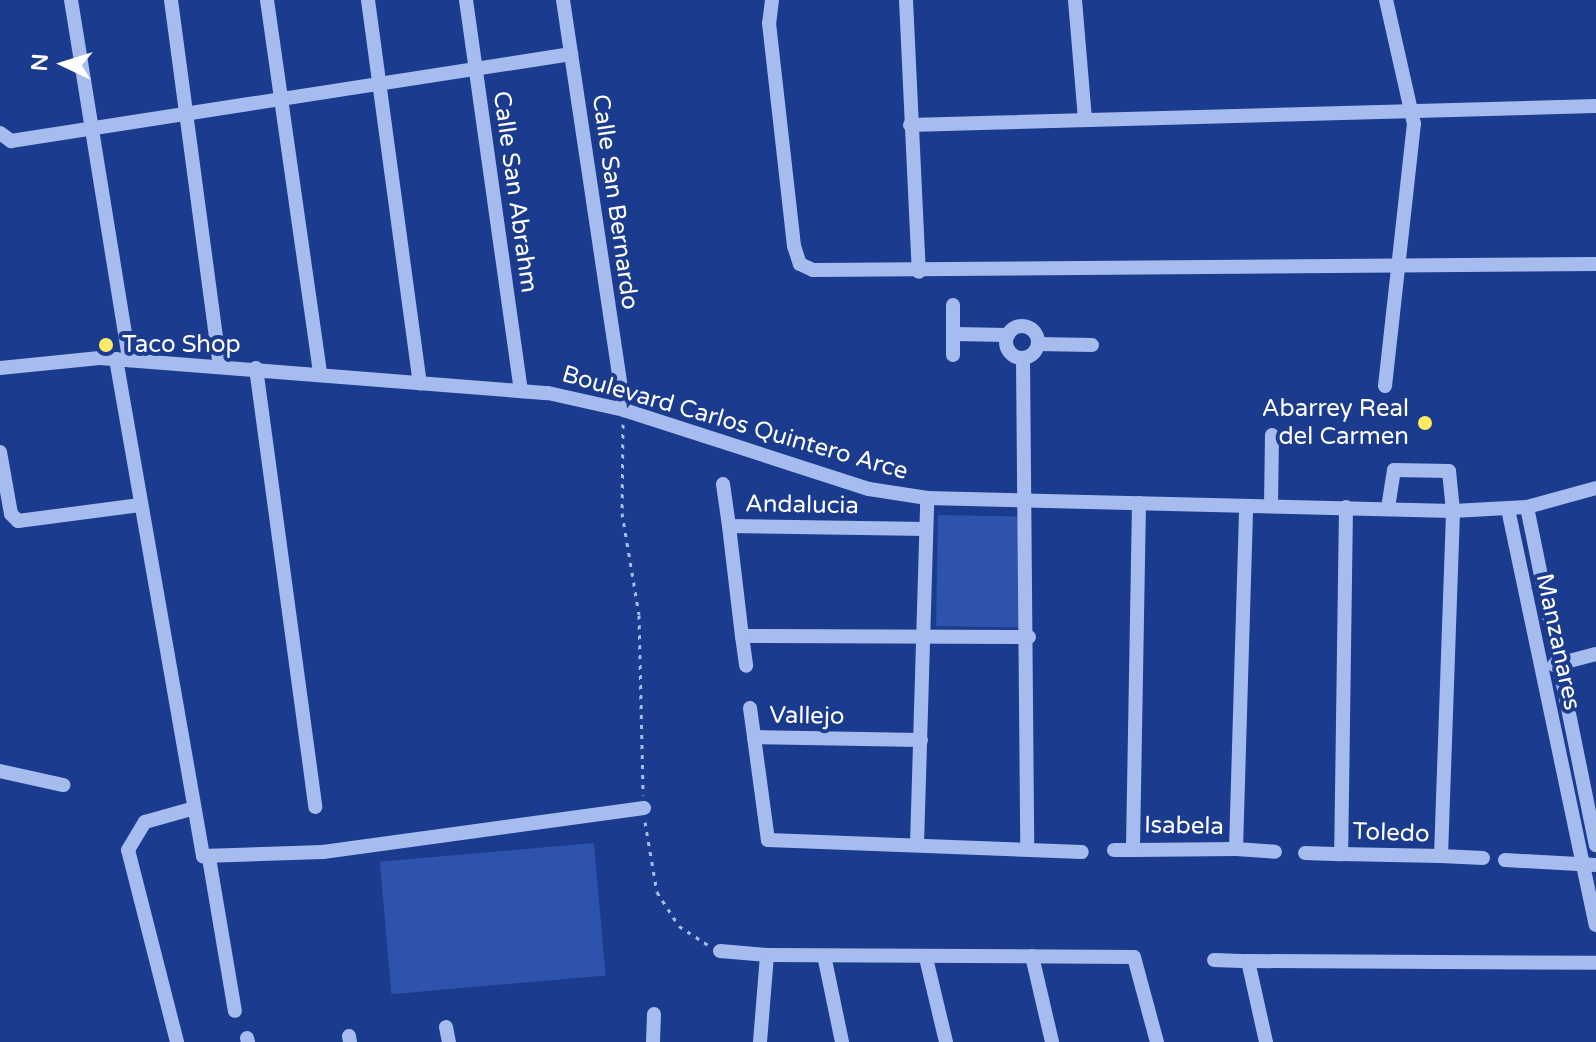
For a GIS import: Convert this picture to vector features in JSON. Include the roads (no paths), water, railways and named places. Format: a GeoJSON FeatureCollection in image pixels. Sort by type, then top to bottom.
{"type":"FeatureCollection","features":[{"type":"Feature","properties":{"kind":"street"},"geometry":{"type":"LineString","coordinates":[[71,0],[92,130],[140,505],[200,853],[209,858],[323,852],[644,808]]}},
{"type":"Feature","properties":{"kind":"street"},"geometry":{"type":"LineString","coordinates":[[171,0],[220,367]]}},
{"type":"Feature","properties":{"kind":"street"},"geometry":{"type":"LineString","coordinates":[[267,0],[320,374]]}},
{"type":"Feature","properties":{"kind":"street"},"geometry":{"type":"LineString","coordinates":[[368,0],[420,383]]}},
{"type":"Feature","properties":{"kind":"street","name":"Calle San Abrahm"},"geometry":{"type":"LineString","coordinates":[[466,0],[521,391]]}},
{"type":"Feature","properties":{"kind":"street","name":"Calle San Bernardo"},"geometry":{"type":"LineString","coordinates":[[563,0],[624,410]]}},
{"type":"Feature","properties":{"kind":"street"},"geometry":{"type":"LineString","coordinates":[[772,0],[770,38],[800,264],[813,270],[919,272],[1596,264]]}},
{"type":"Feature","properties":{"kind":"street"},"geometry":{"type":"LineString","coordinates":[[906,0],[919,272]]}},
{"type":"Feature","properties":{"kind":"street"},"geometry":{"type":"LineString","coordinates":[[1075,0],[1085,118]]}},
{"type":"Feature","properties":{"kind":"street"},"geometry":{"type":"LineString","coordinates":[[1385,386],[1413,113],[1386,0]]}},
{"type":"Feature","properties":{"kind":"street"},"geometry":{"type":"LineString","coordinates":[[0,133],[11,141],[188,117],[571,54]]}},
{"type":"Feature","properties":{"kind":"street"},"geometry":{"type":"LineString","coordinates":[[910,125],[1596,106]]}},
{"type":"Feature","properties":{"kind":"street"},"geometry":{"type":"LineString","coordinates":[[953,305],[953,355]]}},
{"type":"Feature","properties":{"kind":"street"},"geometry":{"type":"LineString","coordinates":[[954,334],[1008,335],[1027,327],[1038,344]]}},
{"type":"Feature","properties":{"kind":"street"},"geometry":{"type":"LineString","coordinates":[[1008,335],[1009,351],[1023,359]]}},
{"type":"Feature","properties":{"kind":"street"},"geometry":{"type":"LineString","coordinates":[[1027,848],[1028,501],[1023,359],[1038,344],[1092,345]]}},
{"type":"Feature","properties":{"kind":"street","name":"Boulevard Carlos Quintero Arce"},"geometry":{"type":"LineString","coordinates":[[0,368],[122,359],[581,397],[869,489],[927,498],[1453,511],[1527,507],[1596,488]]}},
{"type":"Feature","properties":{"kind":"street"},"geometry":{"type":"LineString","coordinates":[[256,368],[315,807]]}},
{"type":"Feature","properties":{"kind":"street"},"geometry":{"type":"LineString","coordinates":[[1271,506],[1272,435]]}},
{"type":"Feature","properties":{"kind":"street"},"geometry":{"type":"LineString","coordinates":[[0,452],[11,514],[18,521],[140,505]]}},
{"type":"Feature","properties":{"kind":"street","name":"Toledo"},"geometry":{"type":"LineString","coordinates":[[1346,507],[1341,854],[1441,856],[1453,511],[1449,471],[1439,466],[1394,470],[1388,509]]}},
{"type":"Feature","properties":{"kind":"street"},"geometry":{"type":"LineString","coordinates":[[723,484],[729,526]]}},
{"type":"Feature","properties":{"kind":"street"},"geometry":{"type":"LineString","coordinates":[[927,498],[917,845],[1082,852]]}},
{"type":"Feature","properties":{"kind":"street","name":"Isabela"},"geometry":{"type":"LineString","coordinates":[[1139,503],[1133,850],[1236,849],[1246,506]]}},
{"type":"Feature","properties":{"kind":"street","name":"Manzanares"},"geometry":{"type":"LineString","coordinates":[[1527,507],[1596,845]]}},
{"type":"Feature","properties":{"kind":"street","name":"Manzanares"},"geometry":{"type":"LineString","coordinates":[[1508,509],[1541,668],[1590,865],[1596,925]]}},
{"type":"Feature","properties":{"kind":"street","name":"Andalucia"},"geometry":{"type":"LineString","coordinates":[[746,666],[729,526],[926,529]]}},
{"type":"Feature","properties":{"kind":"street"},"geometry":{"type":"LineString","coordinates":[[742,636],[923,634],[1029,637]]}},
{"type":"Feature","properties":{"kind":"street"},"geometry":{"type":"LineString","coordinates":[[1541,668],[1596,654]]}},
{"type":"Feature","properties":{"kind":"street"},"geometry":{"type":"LineString","coordinates":[[750,708],[754,737]]}},
{"type":"Feature","properties":{"kind":"street","name":"Vallejo"},"geometry":{"type":"LineString","coordinates":[[917,845],[768,840],[754,737],[921,740]]}},
{"type":"Feature","properties":{"kind":"street"},"geometry":{"type":"LineString","coordinates":[[1581,763],[1596,759]]}},
{"type":"Feature","properties":{"kind":"street"},"geometry":{"type":"LineString","coordinates":[[0,771],[63,785]]}},
{"type":"Feature","properties":{"kind":"street"},"geometry":{"type":"LineString","coordinates":[[177,1042],[128,850],[145,822],[191,809]]}},
{"type":"Feature","properties":{"kind":"street"},"geometry":{"type":"LineString","coordinates":[[1236,849],[1275,852]]}},
{"type":"Feature","properties":{"kind":"street"},"geometry":{"type":"LineString","coordinates":[[1114,850],[1133,850]]}},
{"type":"Feature","properties":{"kind":"street"},"geometry":{"type":"LineString","coordinates":[[1305,853],[1341,854]]}},
{"type":"Feature","properties":{"kind":"street"},"geometry":{"type":"LineString","coordinates":[[1441,856],[1483,858]]}},
{"type":"Feature","properties":{"kind":"street"},"geometry":{"type":"LineString","coordinates":[[209,858],[235,1011]]}},
{"type":"Feature","properties":{"kind":"street"},"geometry":{"type":"LineString","coordinates":[[1505,860],[1590,865]]}},
{"type":"Feature","properties":{"kind":"street"},"geometry":{"type":"LineString","coordinates":[[720,951],[825,960],[1032,956],[1137,958],[1157,1042]]}},
{"type":"Feature","properties":{"kind":"street"},"geometry":{"type":"LineString","coordinates":[[760,1042],[767,955]]}},
{"type":"Feature","properties":{"kind":"street"},"geometry":{"type":"LineString","coordinates":[[1032,956],[1052,1042]]}},
{"type":"Feature","properties":{"kind":"street"},"geometry":{"type":"LineString","coordinates":[[926,958],[946,1042]]}},
{"type":"Feature","properties":{"kind":"street"},"geometry":{"type":"LineString","coordinates":[[825,960],[842,1042]]}},
{"type":"Feature","properties":{"kind":"street"},"geometry":{"type":"LineString","coordinates":[[1214,960],[1596,963]]}},
{"type":"Feature","properties":{"kind":"street"},"geometry":{"type":"LineString","coordinates":[[1248,961],[1266,1042]]}},
{"type":"Feature","properties":{"kind":"street"},"geometry":{"type":"LineString","coordinates":[[653,1042],[654,1014]]}},
{"type":"Feature","properties":{"kind":"street"},"geometry":{"type":"LineString","coordinates":[[446,1027],[449,1042]]}},
{"type":"Feature","properties":{"kind":"place","name":"Taco Shop"},"geometry":{"type":"Point","coordinates":[106,345]}},
{"type":"Feature","properties":{"kind":"place","name":"Abarrey Real del Carmen"},"geometry":{"type":"Point","coordinates":[1425,423]}}]}
